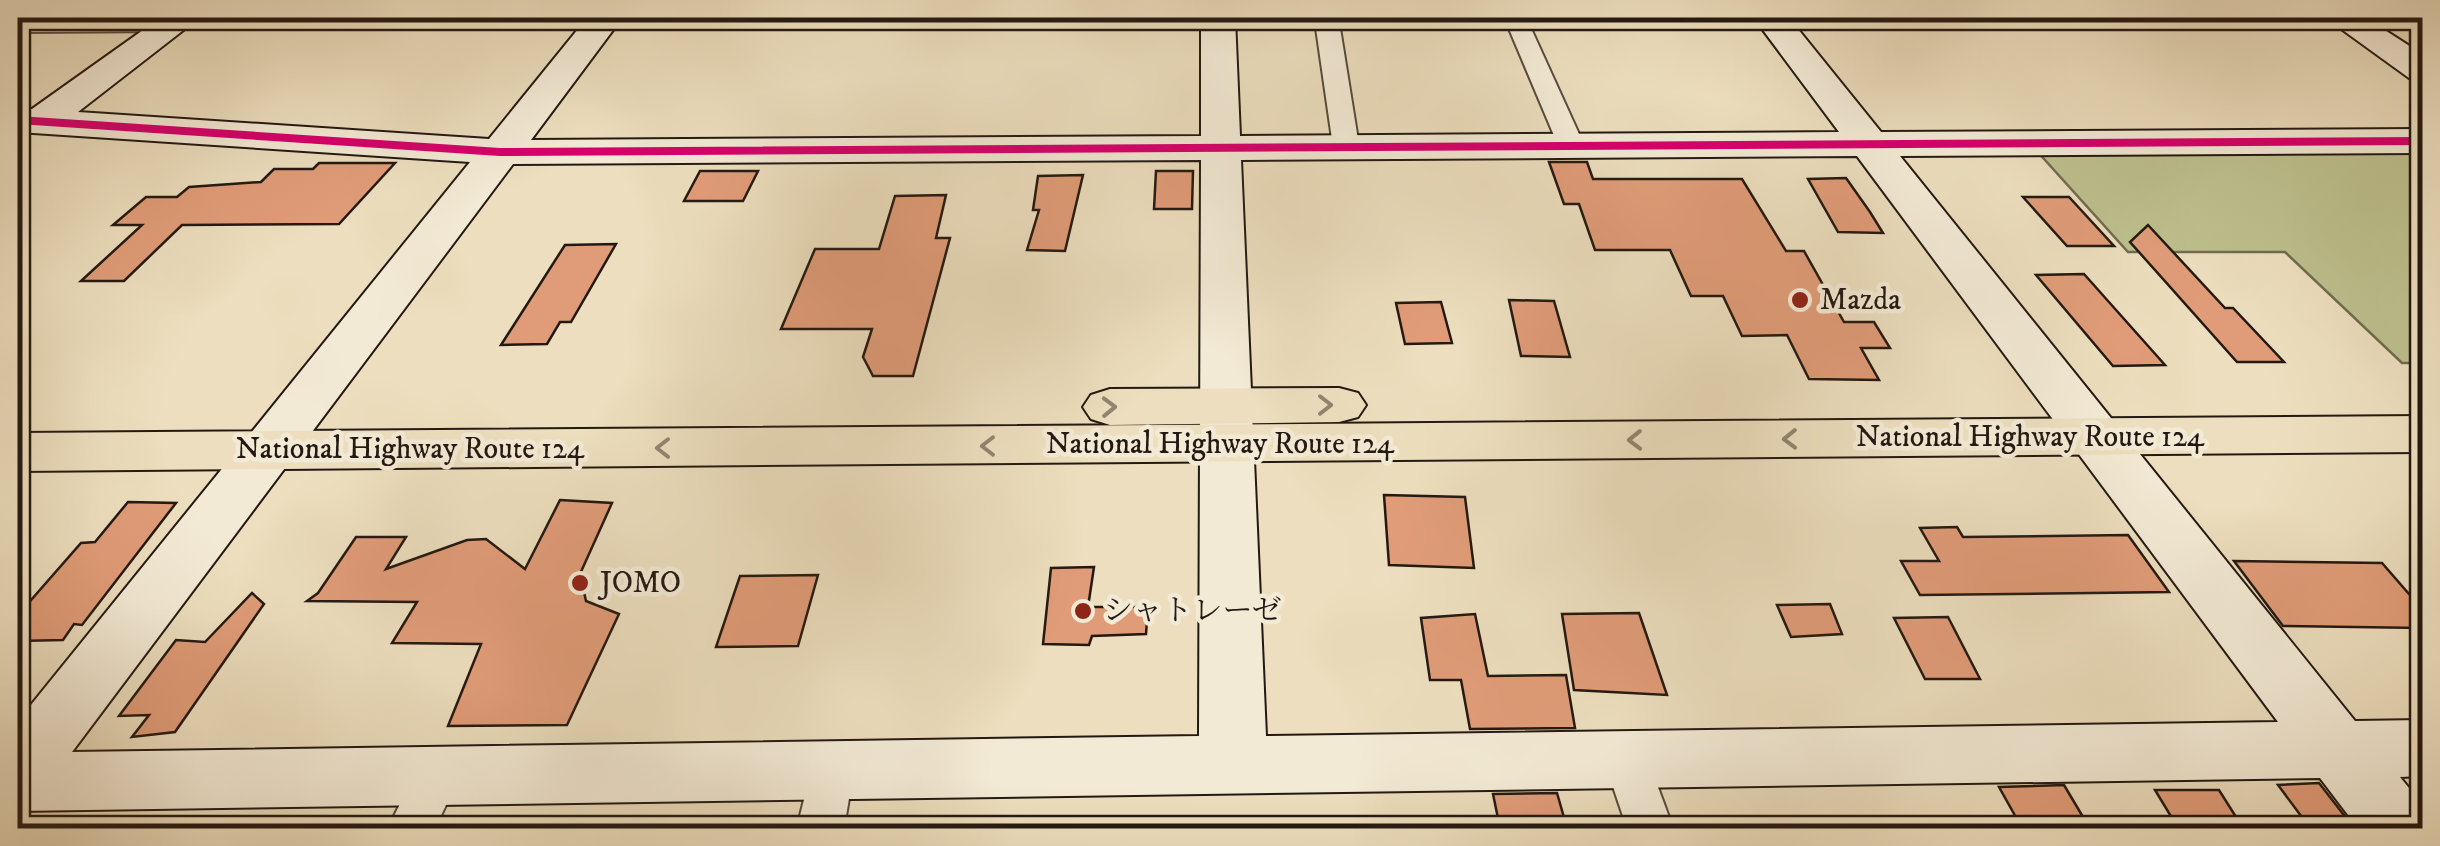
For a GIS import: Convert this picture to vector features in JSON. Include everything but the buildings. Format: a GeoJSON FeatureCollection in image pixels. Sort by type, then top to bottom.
{"type":"FeatureCollection","features":[{"type":"Feature","properties":{"kind":"highway","name":"National Highway Route 124"},"geometry":{"type":"LineString","coordinates":[[18,416],[278,432],[2084,419],[2422,400]]}},
{"type":"Feature","properties":{"kind":"highway","name":"National Highway Route 124"},"geometry":{"type":"LineString","coordinates":[[2084,419],[2422,434]]}},
{"type":"Feature","properties":{"kind":"highway","name":"National Highway Route 124"},"geometry":{"type":"LineString","coordinates":[[18,452],[278,432]]}},
{"type":"Feature","properties":{"kind":"street"},"geometry":{"type":"LineString","coordinates":[[18,772],[278,432],[605,18]]}},
{"type":"Feature","properties":{"kind":"street"},"geometry":{"type":"LineString","coordinates":[[1218,18],[1233,763]]}},
{"type":"Feature","properties":{"kind":"street"},"geometry":{"type":"LineString","coordinates":[[1771,18],[2399,828]]}},
{"type":"Feature","properties":{"kind":"street"},"geometry":{"type":"LineString","coordinates":[[2343,18],[2422,70]]}},
{"type":"Feature","properties":{"kind":"street"},"geometry":{"type":"LineString","coordinates":[[31,120],[178,21]]}},
{"type":"Feature","properties":{"kind":"street"},"geometry":{"type":"LineString","coordinates":[[18,24],[178,21]]}},
{"type":"Feature","properties":{"kind":"street"},"geometry":{"type":"LineString","coordinates":[[1518,24],[1571,146]]}},
{"type":"Feature","properties":{"kind":"street"},"geometry":{"type":"LineString","coordinates":[[1328,28],[1346,146]]}},
{"type":"Feature","properties":{"kind":"street"},"geometry":{"type":"LineString","coordinates":[[31,120],[500,152],[2422,141]]}},
{"type":"Feature","properties":{"kind":"street"},"geometry":{"type":"LineString","coordinates":[[18,782],[424,802],[826,799],[1233,763],[2422,748]]}},
{"type":"Feature","properties":{"kind":"street"},"geometry":{"type":"LineString","coordinates":[[1626,758],[1650,828]]}},
{"type":"Feature","properties":{"kind":"green space"},"geometry":{"type":"Polygon","coordinates":[[[2036,150],[2422,151],[2422,363],[2402,363],[2285,252],[2128,252],[2036,150]]]}},
{"type":"Feature","properties":{"kind":"cycle path"},"geometry":{"type":"LineString","coordinates":[[18,120],[500,152],[2422,141]]}},
{"type":"Feature","properties":{"kind":"place","name":"Mazda"},"geometry":{"type":"Point","coordinates":[1800,300]}},
{"type":"Feature","properties":{"kind":"place","name":"JOMO"},"geometry":{"type":"Point","coordinates":[580,583]}},
{"type":"Feature","properties":{"kind":"place","name":"シャトレーゼ"},"geometry":{"type":"Point","coordinates":[1083,611]}}]}
